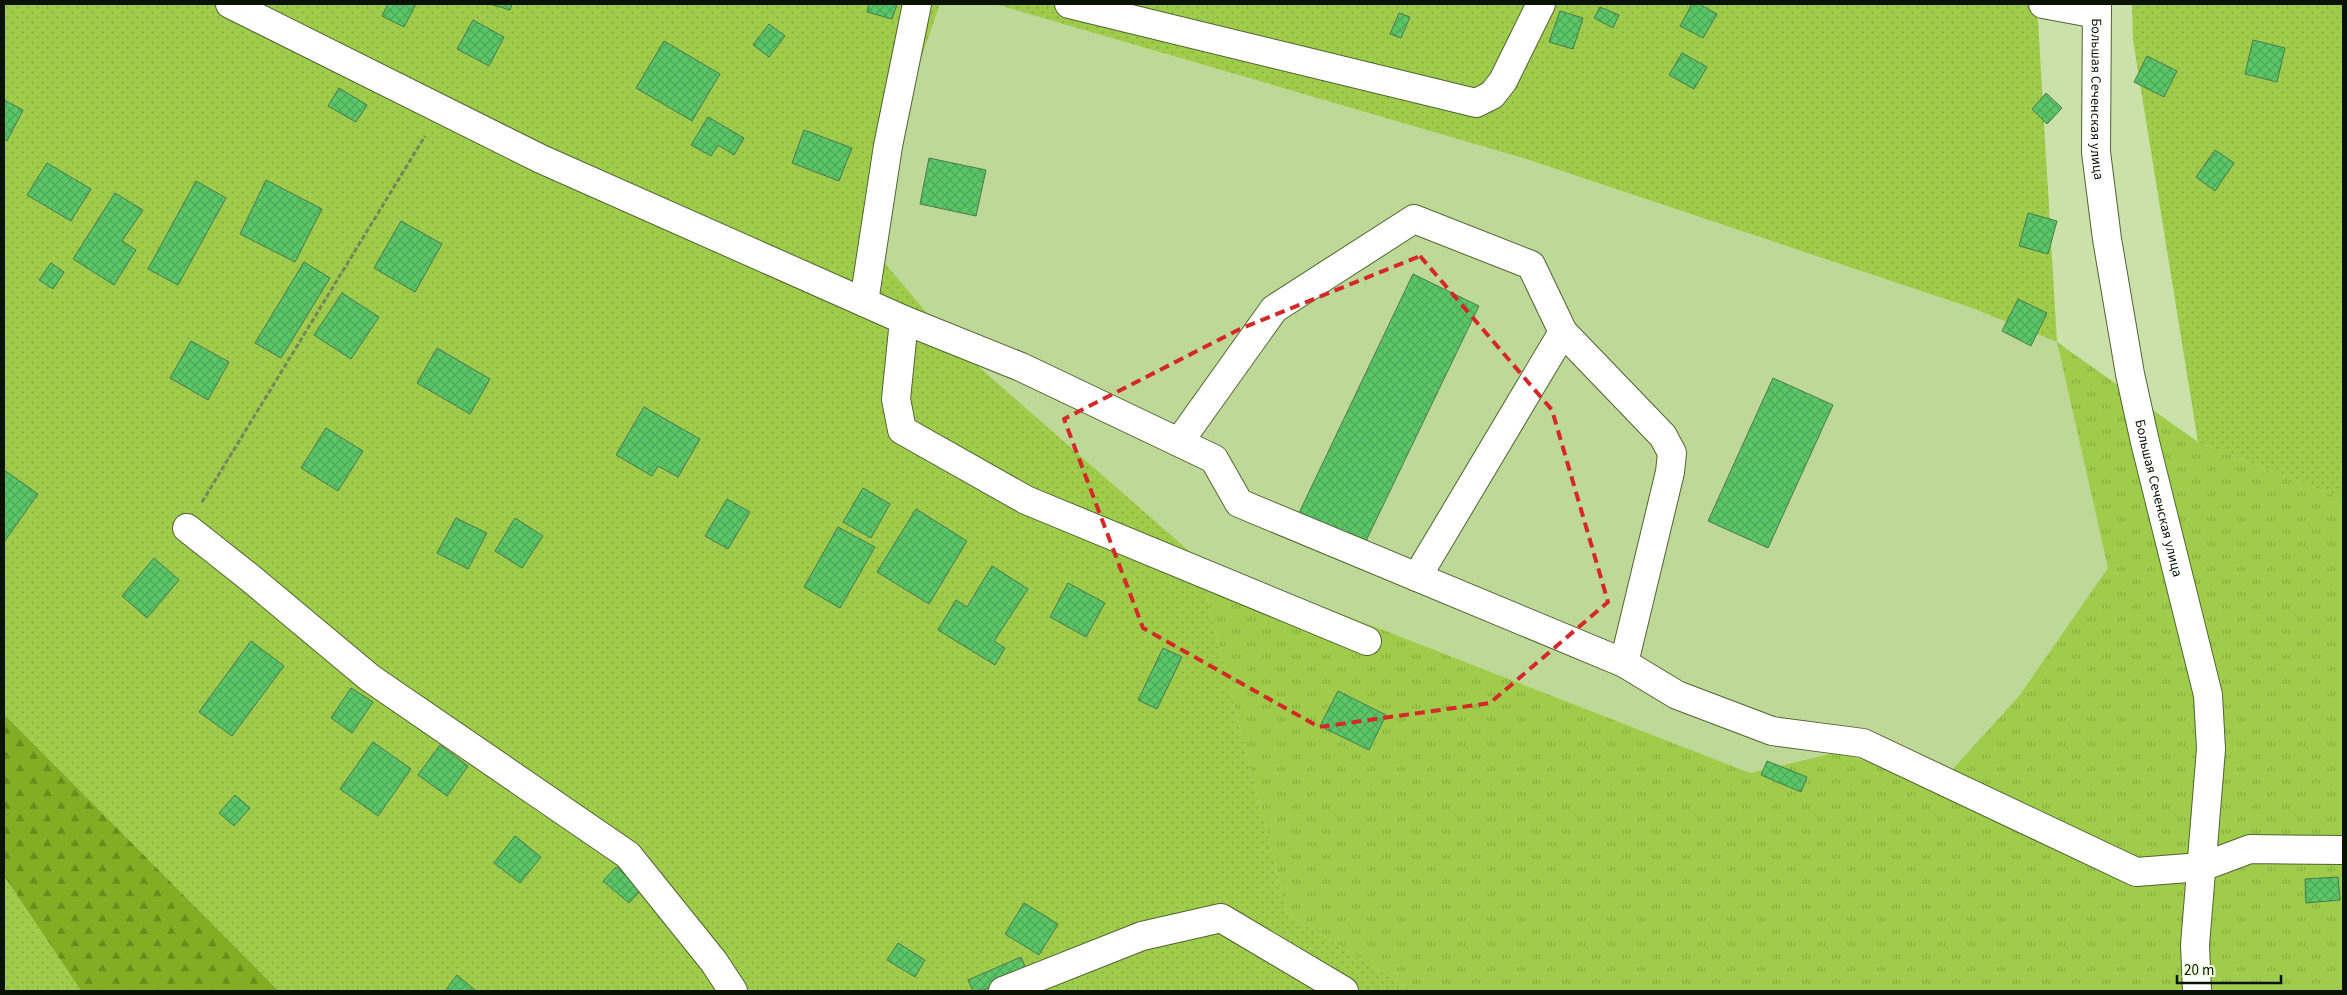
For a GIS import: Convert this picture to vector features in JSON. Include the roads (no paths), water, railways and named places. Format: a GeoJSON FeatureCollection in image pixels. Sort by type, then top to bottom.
{"type":"FeatureCollection","features":[{"type":"Feature","properties":{"kind":"street"},"geometry":{"type":"LineString","coordinates":[[230,4],[541,159],[904,320],[1021,367],[1214,459],[1239,503],[1624,663],[1677,695],[1772,731],[1864,743],[2136,872],[2202,867],[2250,849],[2343,850]]}},
{"type":"Feature","properties":{"kind":"street"},"geometry":{"type":"LineString","coordinates":[[864,302],[888,146],[917,4]]}},
{"type":"Feature","properties":{"kind":"street"},"geometry":{"type":"LineString","coordinates":[[1069,4],[1476,103],[1492,96],[1502,81],[1541,4]]}},
{"type":"Feature","properties":{"kind":"street"},"geometry":{"type":"LineString","coordinates":[[2043,4],[2097,9]]}},
{"type":"Feature","properties":{"kind":"street","name":"Большая Сеченская улица"},"geometry":{"type":"LineString","coordinates":[[2097,9],[2096,152],[2110,257],[2130,374],[2145,442],[2208,695],[2212,749],[2195,945],[2197,991]]}},
{"type":"Feature","properties":{"kind":"street"},"geometry":{"type":"LineString","coordinates":[[1179,442],[1274,310],[1414,219],[1531,265],[1562,332],[1663,436],[1672,453],[1670,472],[1624,663]]}},
{"type":"Feature","properties":{"kind":"street"},"geometry":{"type":"LineString","coordinates":[[904,320],[896,398],[902,430],[1026,500],[1367,641]]}},
{"type":"Feature","properties":{"kind":"street"},"geometry":{"type":"LineString","coordinates":[[1417,577],[1562,332]]}},
{"type":"Feature","properties":{"kind":"street"},"geometry":{"type":"LineString","coordinates":[[187,528],[370,678],[628,855],[714,962],[733,991]]}},
{"type":"Feature","properties":{"kind":"street"},"geometry":{"type":"LineString","coordinates":[[1003,991],[1142,936],[1220,918],[1344,991]]}}]}
